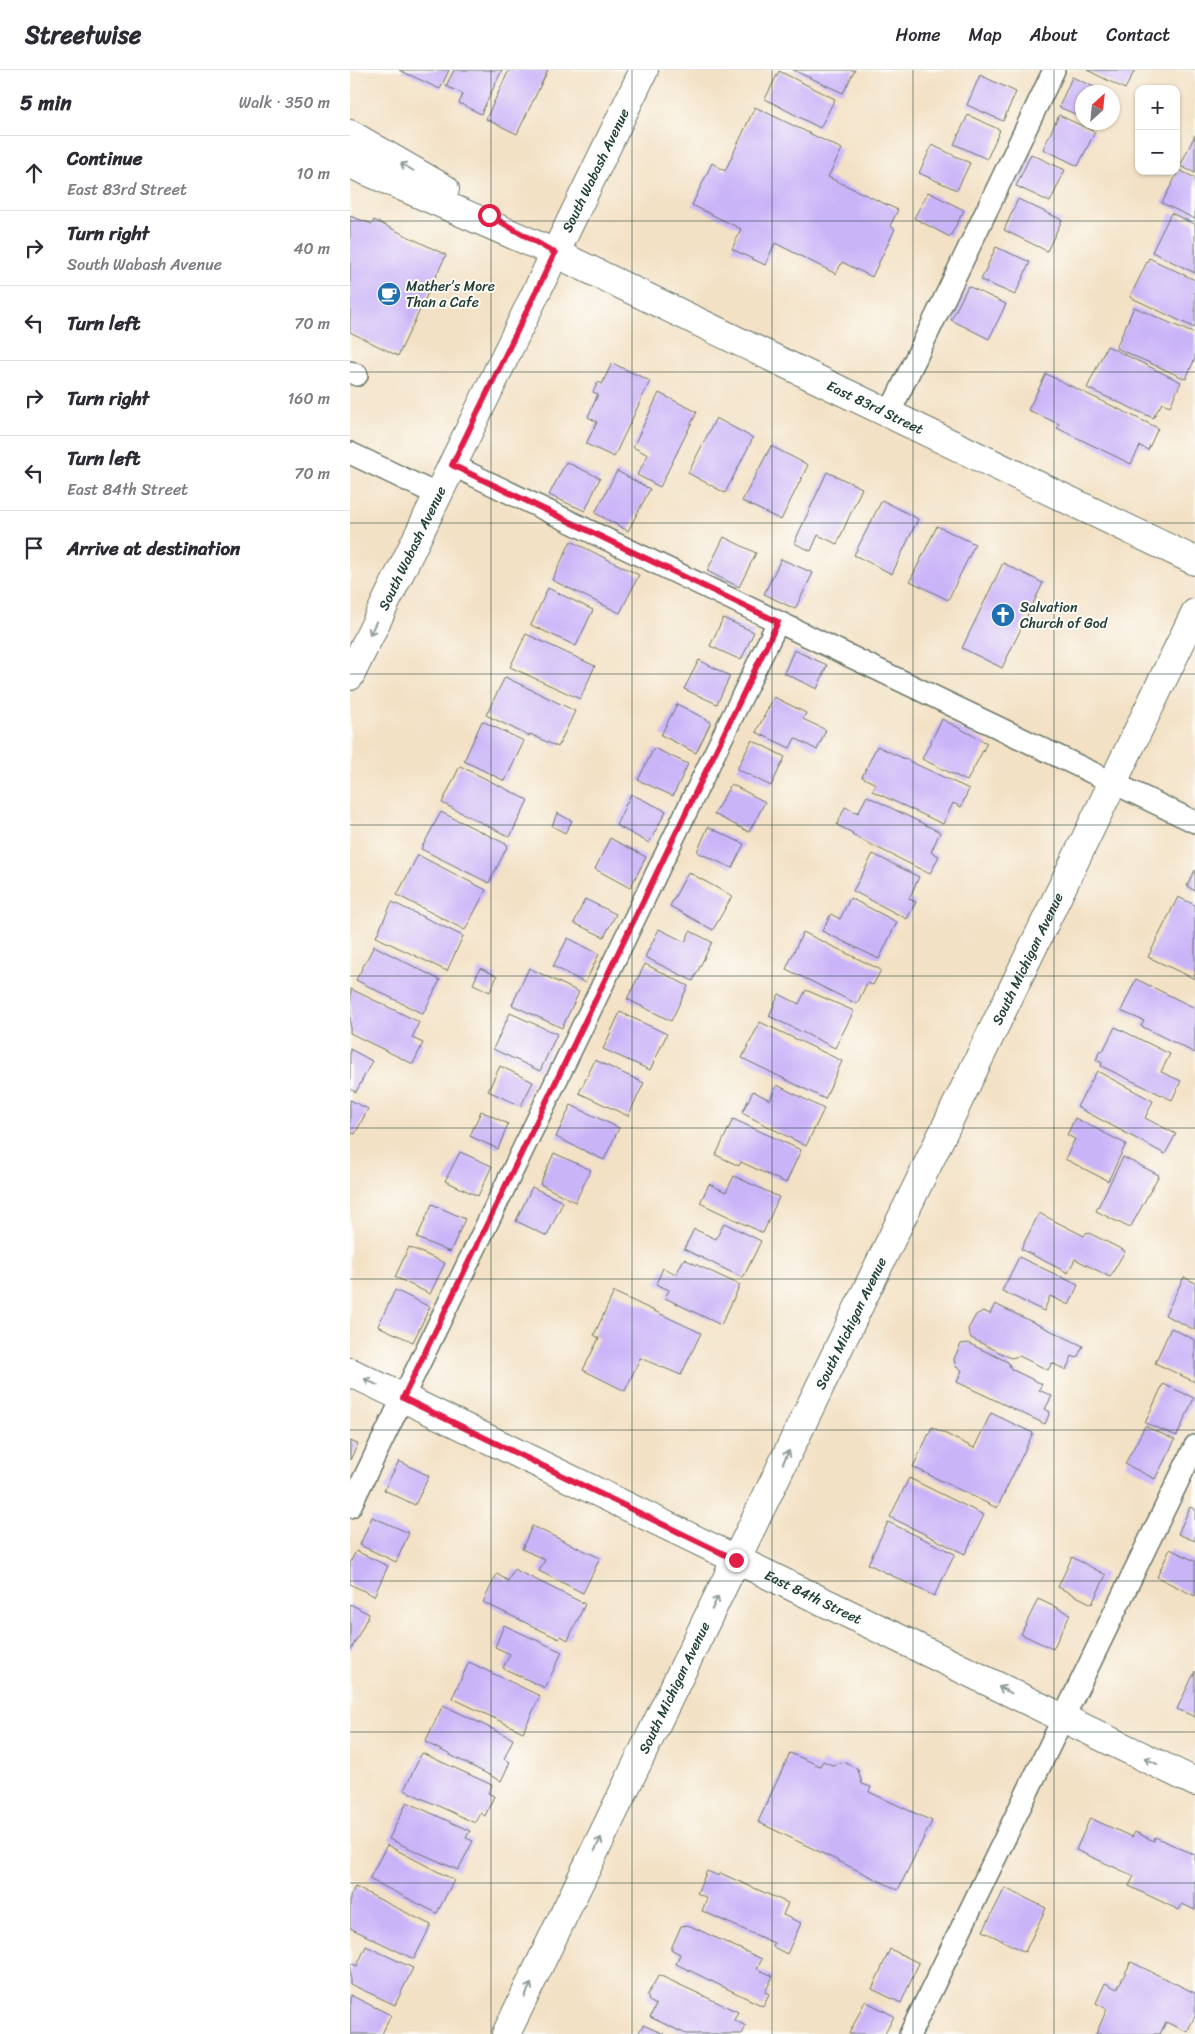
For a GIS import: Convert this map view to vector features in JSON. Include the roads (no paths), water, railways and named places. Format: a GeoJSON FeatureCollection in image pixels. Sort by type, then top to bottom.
{"type":"FeatureCollection","features":[{"type":"Feature","properties":{"kind":"street","name":"South Wabash Avenue"},"geometry":{"type":"LineString","coordinates":[[350,676],[644,70]]}},
{"type":"Feature","properties":{"kind":"street","name":"East 83rd Street"},"geometry":{"type":"LineString","coordinates":[[350,134],[555,253]]}},
{"type":"Feature","properties":{"kind":"street","name":"East 83rd Street"},"geometry":{"type":"LineString","coordinates":[[350,164],[555,253],[1195,561]]}},
{"type":"Feature","properties":{"kind":"street","name":"South Michigan Avenue"},"geometry":{"type":"LineString","coordinates":[[506,2034],[1195,613]]}},
{"type":"Feature","properties":{"kind":"street","name":"East 84th Street"},"geometry":{"type":"LineString","coordinates":[[350,1372],[1195,1782]]}},
{"type":"Feature","properties":{"kind":"lane"},"geometry":{"type":"LineString","coordinates":[[890,414],[1054,70]]}},
{"type":"Feature","properties":{"kind":"lane"},"geometry":{"type":"LineString","coordinates":[[350,453],[438,495]]}},
{"type":"Feature","properties":{"kind":"lane"},"geometry":{"type":"LineString","coordinates":[[452,465],[1195,822]]}},
{"type":"Feature","properties":{"kind":"lane"},"geometry":{"type":"LineString","coordinates":[[350,1507],[778,622]]}},
{"type":"Feature","properties":{"kind":"lane"},"geometry":{"type":"LineString","coordinates":[[910,2034],[1195,1446]]}},
{"type":"Feature","properties":{"kind":"place","name":"Mather’s More Than a Cafe"},"geometry":{"type":"Point","coordinates":[389,294]}},
{"type":"Feature","properties":{"kind":"place","name":"Salvation Church of God"},"geometry":{"type":"Point","coordinates":[1003,615]}}]}
